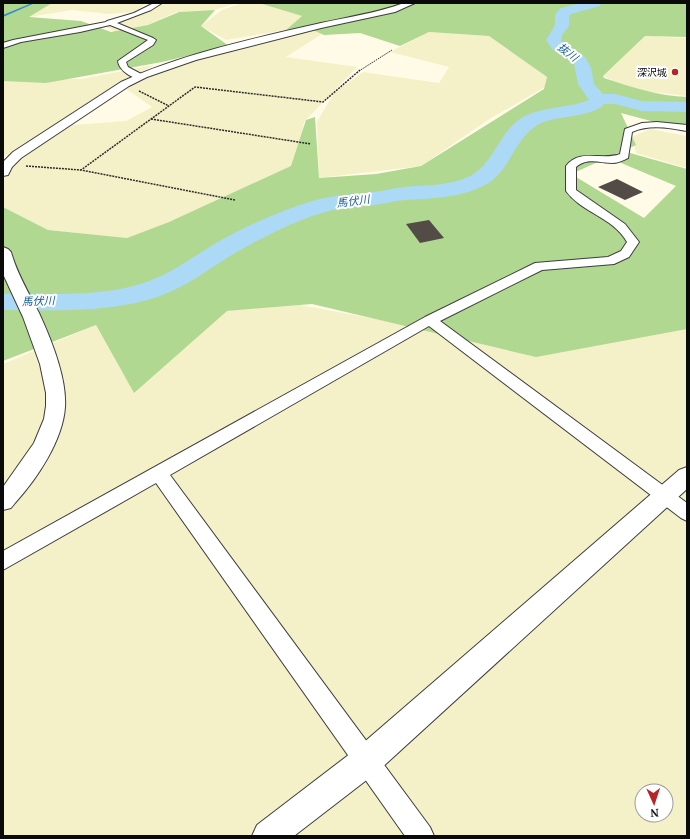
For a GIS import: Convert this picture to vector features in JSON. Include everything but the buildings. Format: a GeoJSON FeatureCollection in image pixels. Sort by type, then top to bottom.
{"type":"FeatureCollection","features":[{"type":"Feature","properties":{"kind":"street"},"geometry":{"type":"LineString","coordinates":[[3,46],[15,41],[55,35],[109,22],[141,12],[159,3]]}},
{"type":"Feature","properties":{"kind":"street"},"geometry":{"type":"LineString","coordinates":[[4,167],[17,155],[60,126],[122,86],[140,77],[193,58],[320,26],[392,10],[411,3]]}},
{"type":"Feature","properties":{"kind":"street"},"geometry":{"type":"LineString","coordinates":[[109,22],[152,40],[122,61],[125,69],[140,77]]}},
{"type":"Feature","properties":{"kind":"street"},"geometry":{"type":"LineString","coordinates":[[3,561],[430,320],[539,266],[610,261],[625,254],[633,242],[630,236],[619,224],[578,199],[571,191],[571,166],[578,160],[590,158],[614,160],[625,156],[628,131],[637,126],[666,125],[687,128]]}},
{"type":"Feature","properties":{"kind":"street"},"geometry":{"type":"LineString","coordinates":[[3,252],[7,269],[31,314],[51,370],[56,393],[55,413],[50,434],[25,476],[12,493],[3,501]]}},
{"type":"Feature","properties":{"kind":"street"},"geometry":{"type":"LineString","coordinates":[[430,320],[687,513]]}},
{"type":"Feature","properties":{"kind":"street"},"geometry":{"type":"LineString","coordinates":[[159,473],[420,836]]}},
{"type":"Feature","properties":{"kind":"street"},"geometry":{"type":"LineString","coordinates":[[268,836],[366,761],[687,476]]}},
{"type":"Feature","properties":{"kind":"path"},"geometry":{"type":"LineString","coordinates":[[81,170],[195,87],[323,102],[366,66],[392,50]]}},
{"type":"Feature","properties":{"kind":"path"},"geometry":{"type":"LineString","coordinates":[[122,86],[142,92],[169,106]]}},
{"type":"Feature","properties":{"kind":"path"},"geometry":{"type":"LineString","coordinates":[[151,119],[311,144]]}},
{"type":"Feature","properties":{"kind":"path"},"geometry":{"type":"LineString","coordinates":[[4,167],[81,170],[235,200]]}},
{"type":"Feature","properties":{"kind":"shaded area"},"geometry":{"type":"Polygon","coordinates":[[[50,3],[145,4],[135,12],[109,14],[72,10],[29,17],[50,3]]]}},
{"type":"Feature","properties":{"kind":"shaded area"},"geometry":{"type":"Polygon","coordinates":[[[156,3],[237,3],[215,10],[176,12],[148,25],[115,32],[101,24],[134,16],[156,3]]]}},
{"type":"Feature","properties":{"kind":"shaded area"},"geometry":{"type":"Polygon","coordinates":[[[242,3],[259,3],[303,16],[286,30],[226,40],[201,26],[222,10],[242,3]]]}},
{"type":"Feature","properties":{"kind":"shaded area"},"geometry":{"type":"Polygon","coordinates":[[[311,28],[322,34],[286,57],[357,67],[304,122],[296,169],[127,238],[48,230],[3,207],[3,174],[7,165],[60,126],[126,121],[152,107],[122,86],[193,58],[311,28]]]}},
{"type":"Feature","properties":{"kind":"shaded area"},"geometry":{"type":"Polygon","coordinates":[[[429,32],[489,36],[547,77],[545,87],[488,120],[421,166],[319,178],[317,122],[334,93],[363,72],[439,83],[449,67],[390,52],[429,32]]]}},
{"type":"Feature","properties":{"kind":"shaded area"},"geometry":{"type":"Polygon","coordinates":[[[645,36],[687,38],[687,96],[634,90],[603,76],[645,36]]]}},
{"type":"Feature","properties":{"kind":"shaded area"},"geometry":{"type":"Polygon","coordinates":[[[154,65],[3,157],[3,78],[81,79],[154,65]]]}},
{"type":"Feature","properties":{"kind":"shaded area"},"geometry":{"type":"Polygon","coordinates":[[[650,129],[687,136],[687,168],[636,153],[632,137],[650,129]]]}},
{"type":"Feature","properties":{"kind":"shaded area"},"geometry":{"type":"Polygon","coordinates":[[[300,305],[517,345],[687,323],[687,836],[3,836],[3,364],[96,325],[125,377],[227,311],[300,305]]]}},
{"type":"Feature","properties":{"kind":"green space"},"geometry":{"type":"Polygon","coordinates":[[[3,3],[52,3],[29,17],[81,21],[111,32],[148,25],[179,12],[215,10],[201,26],[229,46],[162,62],[46,83],[3,81],[3,3]]]}},
{"type":"Feature","properties":{"kind":"green space"},"geometry":{"type":"Polygon","coordinates":[[[259,3],[687,3],[687,37],[645,36],[603,76],[604,78],[624,85],[666,95],[687,97],[687,129],[621,113],[636,145],[571,174],[644,218],[676,186],[614,160],[630,153],[687,169],[687,329],[536,357],[312,304],[227,311],[134,393],[96,325],[3,361],[3,207],[48,230],[127,238],[169,222],[291,166],[306,120],[315,117],[319,178],[376,174],[421,166],[544,89],[547,77],[489,36],[429,32],[400,46],[360,33],[324,35],[309,28],[286,30],[302,16],[259,3]]]}},
{"type":"Feature","properties":{"kind":"waterway"},"geometry":{"type":"LineString","coordinates":[[3,16],[34,3]]}},
{"type":"Feature","properties":{"kind":"waterway","name":"抜川"},"geometry":{"type":"LineString","coordinates":[[595,3],[566,11],[562,15],[562,26],[556,33],[554,42],[558,47],[575,56],[580,62],[583,68],[586,84],[598,99]]}},
{"type":"Feature","properties":{"kind":"waterway","name":"馬伏川"},"geometry":{"type":"LineString","coordinates":[[3,302],[82,301],[121,297],[140,293],[158,287],[189,272],[257,231],[313,208],[341,202],[443,190],[469,184],[485,176],[491,170],[511,139],[523,126],[532,120],[550,114],[578,110],[596,103],[598,99]]}},
{"type":"Feature","properties":{"kind":"waterway","name":"馬伏川"},"geometry":{"type":"LineString","coordinates":[[598,99],[615,99],[642,106],[687,107]]}},
{"type":"Feature","properties":{"kind":"place","name":"深沢城"},"geometry":{"type":"Point","coordinates":[675,72]}}]}
